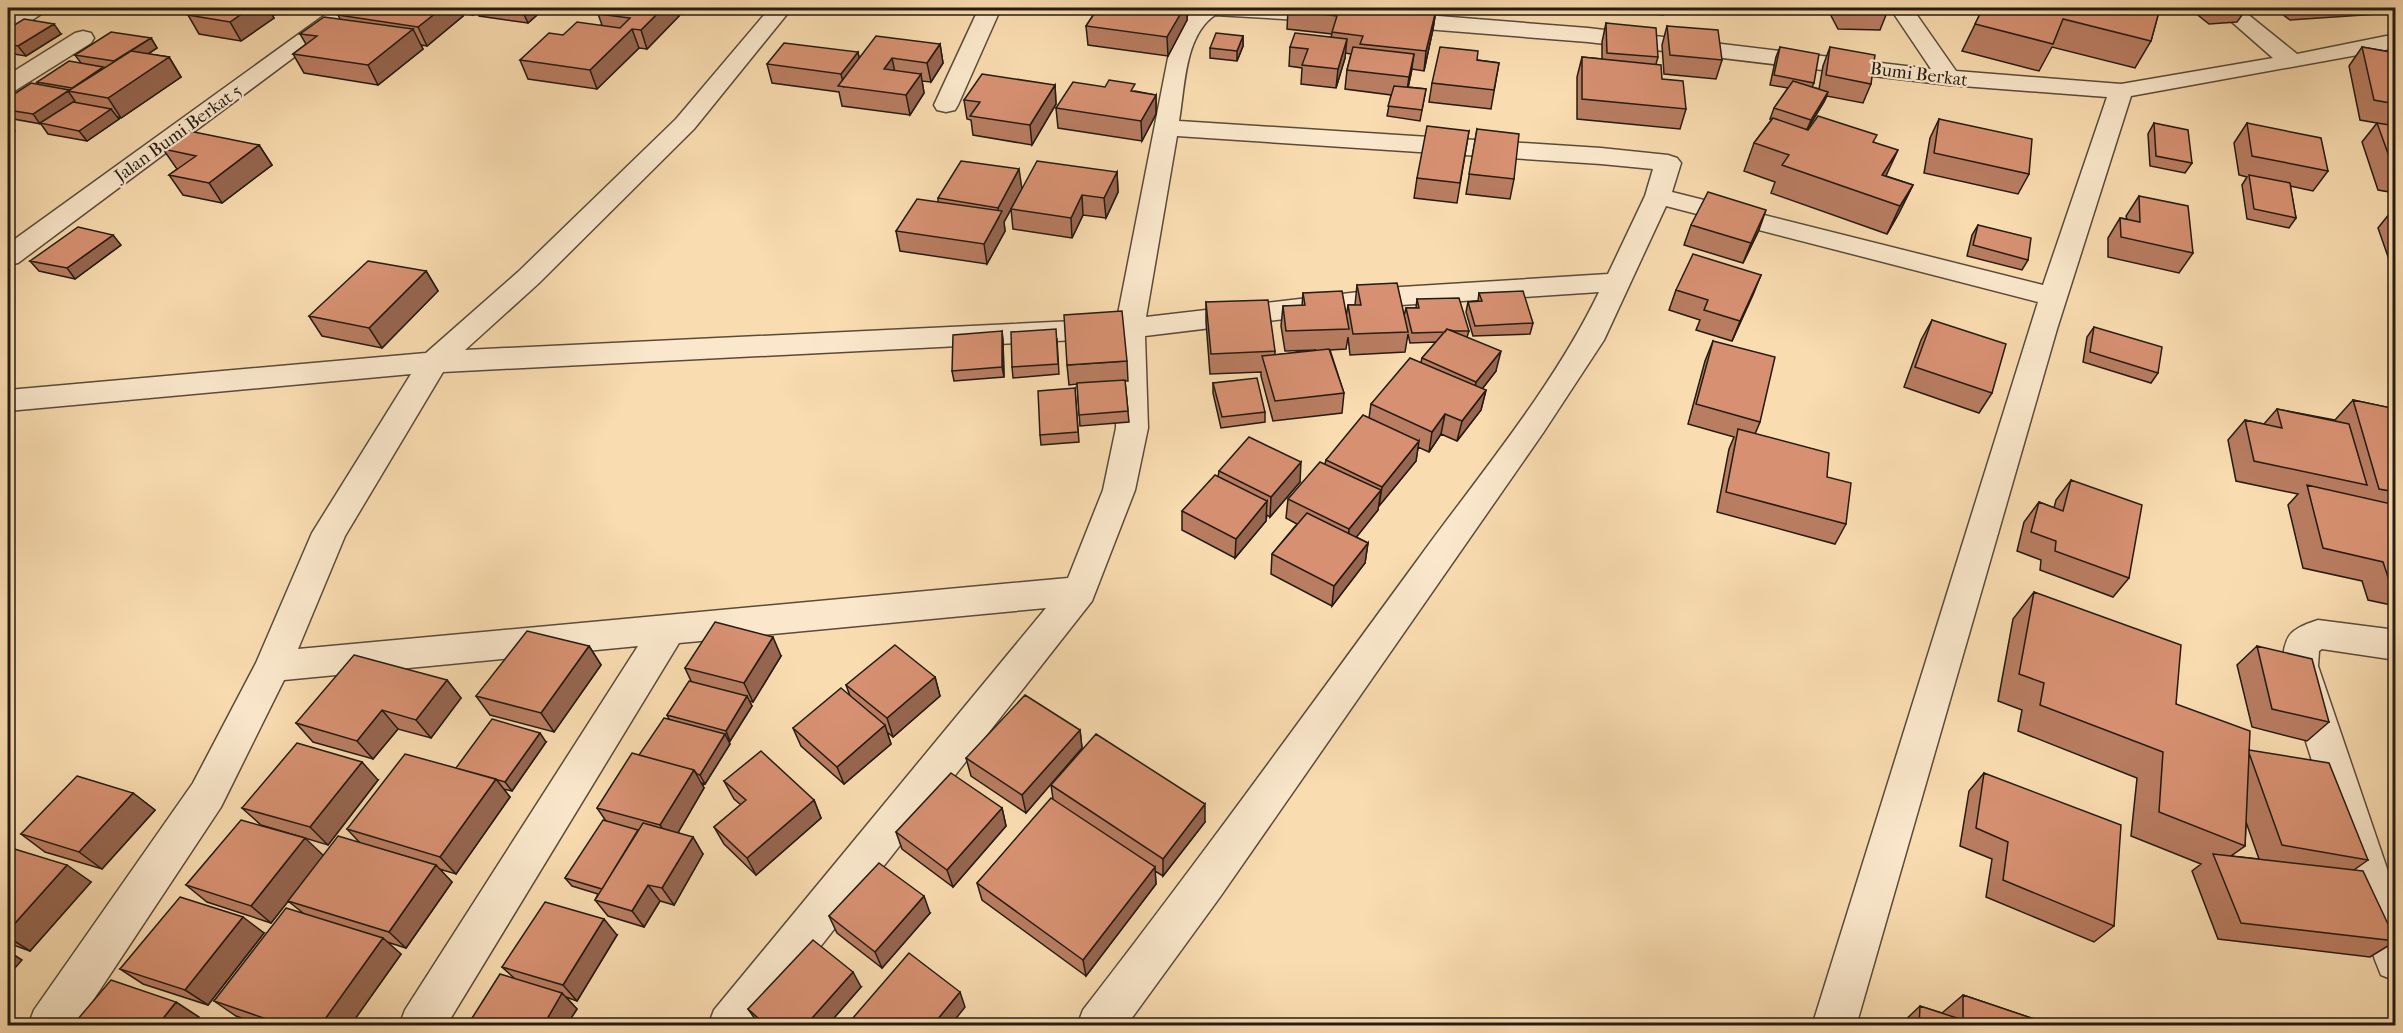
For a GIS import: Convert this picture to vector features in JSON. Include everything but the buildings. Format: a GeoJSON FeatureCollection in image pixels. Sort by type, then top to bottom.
{"type":"FeatureCollection","features":[{"type":"Feature","properties":{"kind":"street"},"geometry":{"type":"LineString","coordinates":[[8,26],[39,8]]}},
{"type":"Feature","properties":{"kind":"street","name":"Jalan Bumi Berkat 5"},"geometry":{"type":"LineString","coordinates":[[8,257],[349,8]]}},
{"type":"Feature","properties":{"kind":"street"},"geometry":{"type":"LineString","coordinates":[[50,1026],[207,795],[273,666],[329,533],[434,362],[528,278],[685,124],[781,8]]}},
{"type":"Feature","properties":{"kind":"street"},"geometry":{"type":"LineString","coordinates":[[946,105],[990,8]]}},
{"type":"Feature","properties":{"kind":"street","name":"Bumi Berkat"},"geometry":{"type":"LineString","coordinates":[[730,1026],[1080,591],[1119,490],[1132,428],[1130,328],[1177,67],[1183,42],[1194,17],[1210,8],[1347,14],[1599,36],[1949,78],[2121,90],[2292,62],[2396,41]]}},
{"type":"Feature","properties":{"kind":"street"},"geometry":{"type":"LineString","coordinates":[[1901,8],[1949,78]]}},
{"type":"Feature","properties":{"kind":"street"},"geometry":{"type":"LineString","coordinates":[[2227,8],[2292,62]]}},
{"type":"Feature","properties":{"kind":"street"},"geometry":{"type":"LineString","coordinates":[[8,84],[83,38]]}},
{"type":"Feature","properties":{"kind":"street"},"geometry":{"type":"LineString","coordinates":[[1834,1026],[2055,297],[2121,90]]}},
{"type":"Feature","properties":{"kind":"street"},"geometry":{"type":"LineString","coordinates":[[1099,1026],[1206,883],[1532,425],[1594,333],[1658,196],[1668,164],[1601,156],[1167,128]]}},
{"type":"Feature","properties":{"kind":"street"},"geometry":{"type":"LineString","coordinates":[[1658,196],[2055,297]]}},
{"type":"Feature","properties":{"kind":"street"},"geometry":{"type":"LineString","coordinates":[[8,400],[434,362],[1130,328],[1401,296],[1619,282]]}},
{"type":"Feature","properties":{"kind":"street"},"geometry":{"type":"LineString","coordinates":[[273,666],[1080,591]]}},
{"type":"Feature","properties":{"kind":"street"},"geometry":{"type":"LineString","coordinates":[[421,1026],[669,630]]}},
{"type":"Feature","properties":{"kind":"street"},"geometry":{"type":"LineString","coordinates":[[2396,645],[2318,634],[2302,643],[2300,666],[2396,960]]}}]}
